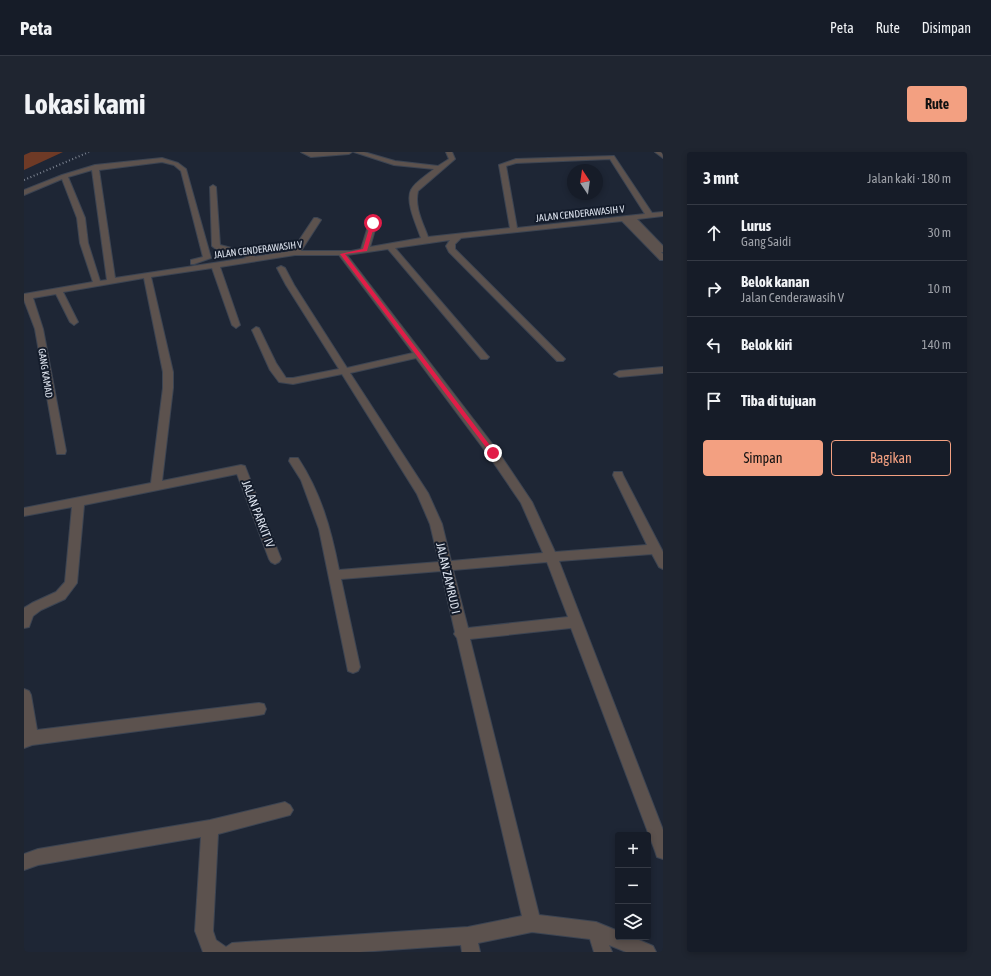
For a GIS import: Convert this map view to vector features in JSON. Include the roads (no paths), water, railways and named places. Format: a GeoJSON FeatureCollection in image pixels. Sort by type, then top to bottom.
{"type":"FeatureCollection","features":[{"type":"Feature","properties":{"kind":"street"},"geometry":{"type":"LineString","coordinates":[[304,152],[311,156],[349,152]]}},
{"type":"Feature","properties":{"kind":"street"},"geometry":{"type":"LineString","coordinates":[[357,152],[394,163],[439,168]]}},
{"type":"Feature","properties":{"kind":"street"},"geometry":{"type":"LineString","coordinates":[[425,240],[413,198],[415,190],[439,168],[449,163],[452,159],[452,155],[449,152]]}},
{"type":"Feature","properties":{"kind":"street"},"geometry":{"type":"LineString","coordinates":[[658,152],[663,156]]}},
{"type":"Feature","properties":{"kind":"street"},"geometry":{"type":"LineString","coordinates":[[514,230],[502,165],[531,159],[561,160],[612,157],[650,216]]}},
{"type":"Feature","properties":{"kind":"street"},"geometry":{"type":"LineString","coordinates":[[24,193],[64,176],[95,167],[162,160],[176,164],[184,170],[207,258],[203,261],[111,278],[98,253],[84,243],[92,217]]}},
{"type":"Feature","properties":{"kind":"street"},"geometry":{"type":"LineString","coordinates":[[25,295],[97,280],[98,253],[92,217],[95,167]]}},
{"type":"Feature","properties":{"kind":"street"},"geometry":{"type":"LineString","coordinates":[[64,176],[92,217]]}},
{"type":"Feature","properties":{"kind":"street"},"geometry":{"type":"LineString","coordinates":[[213,187],[216,246],[225,251],[249,255],[253,259]]}},
{"type":"Feature","properties":{"kind":"street","name":"JALAN CENDERAWASIH V"},"geometry":{"type":"LineString","coordinates":[[25,295],[58,290],[97,280],[146,275],[296,253],[342,254],[425,240],[663,214]]}},
{"type":"Feature","properties":{"kind":"street"},"geometry":{"type":"LineString","coordinates":[[628,219],[663,250]]}},
{"type":"Feature","properties":{"kind":"street"},"geometry":{"type":"LineString","coordinates":[[628,219],[663,258]]}},
{"type":"Feature","properties":{"kind":"street"},"geometry":{"type":"LineString","coordinates":[[296,253],[317,220]]}},
{"type":"Feature","properties":{"kind":"street"},"geometry":{"type":"LineString","coordinates":[[365,250],[373,223]]}},
{"type":"Feature","properties":{"kind":"street"},"geometry":{"type":"LineString","coordinates":[[459,236],[451,243],[450,246],[452,250],[560,359]]}},
{"type":"Feature","properties":{"kind":"street"},"geometry":{"type":"LineString","coordinates":[[390,246],[484,357]]}},
{"type":"Feature","properties":{"kind":"street"},"geometry":{"type":"LineString","coordinates":[[342,254],[493,453],[522,496],[551,557],[663,851]]}},
{"type":"Feature","properties":{"kind":"street"},"geometry":{"type":"LineString","coordinates":[[215,265],[236,325]]}},
{"type":"Feature","properties":{"kind":"street","name":"JALAN ZAMRUD I"},"geometry":{"type":"LineString","coordinates":[[281,268],[290,285],[422,492],[436,524],[461,634],[532,923]]}},
{"type":"Feature","properties":{"kind":"street"},"geometry":{"type":"LineString","coordinates":[[24,512],[78,503],[156,485],[168,388],[168,372],[146,275]]}},
{"type":"Feature","properties":{"kind":"street"},"geometry":{"type":"LineString","coordinates":[[58,290],[74,322]]}},
{"type":"Feature","properties":{"kind":"street","name":"GANG KAMAD"},"geometry":{"type":"LineString","coordinates":[[25,295],[39,330],[61,451]]}},
{"type":"Feature","properties":{"kind":"street"},"geometry":{"type":"LineString","coordinates":[[256,330],[275,370],[281,379],[293,381],[346,372],[418,355]]}},
{"type":"Feature","properties":{"kind":"street"},"geometry":{"type":"LineString","coordinates":[[619,374],[663,370]]}},
{"type":"Feature","properties":{"kind":"street"},"geometry":{"type":"LineString","coordinates":[[294,461],[306,479],[325,529],[353,666]]}},
{"type":"Feature","properties":{"kind":"street","name":"JALAN PARKIT IV"},"geometry":{"type":"LineString","coordinates":[[156,485],[241,470],[275,559]]}},
{"type":"Feature","properties":{"kind":"street"},"geometry":{"type":"LineString","coordinates":[[618,475],[663,564]]}},
{"type":"Feature","properties":{"kind":"street"},"geometry":{"type":"LineString","coordinates":[[24,623],[25,617],[29,610],[58,598],[65,591],[70,582],[78,503]]}},
{"type":"Feature","properties":{"kind":"street"},"geometry":{"type":"LineString","coordinates":[[334,575],[655,549]]}},
{"type":"Feature","properties":{"kind":"street"},"geometry":{"type":"LineString","coordinates":[[461,634],[575,622]]}},
{"type":"Feature","properties":{"kind":"street"},"geometry":{"type":"LineString","coordinates":[[24,695],[28,739],[259,709]]}},
{"type":"Feature","properties":{"kind":"street"},"geometry":{"type":"LineString","coordinates":[[24,862],[38,857],[210,828],[285,810]]}},
{"type":"Feature","properties":{"kind":"street"},"geometry":{"type":"LineString","coordinates":[[210,828],[204,931],[206,943],[212,949],[219,952]]}},
{"type":"Feature","properties":{"kind":"street"},"geometry":{"type":"LineString","coordinates":[[232,952],[469,944],[532,923],[596,931],[647,952]]}},
{"type":"Feature","properties":{"kind":"street"},"geometry":{"type":"LineString","coordinates":[[596,931],[603,952]]}},
{"type":"Feature","properties":{"kind":"railway"},"geometry":{"type":"LineString","coordinates":[[24,180],[89,152]]}}]}
